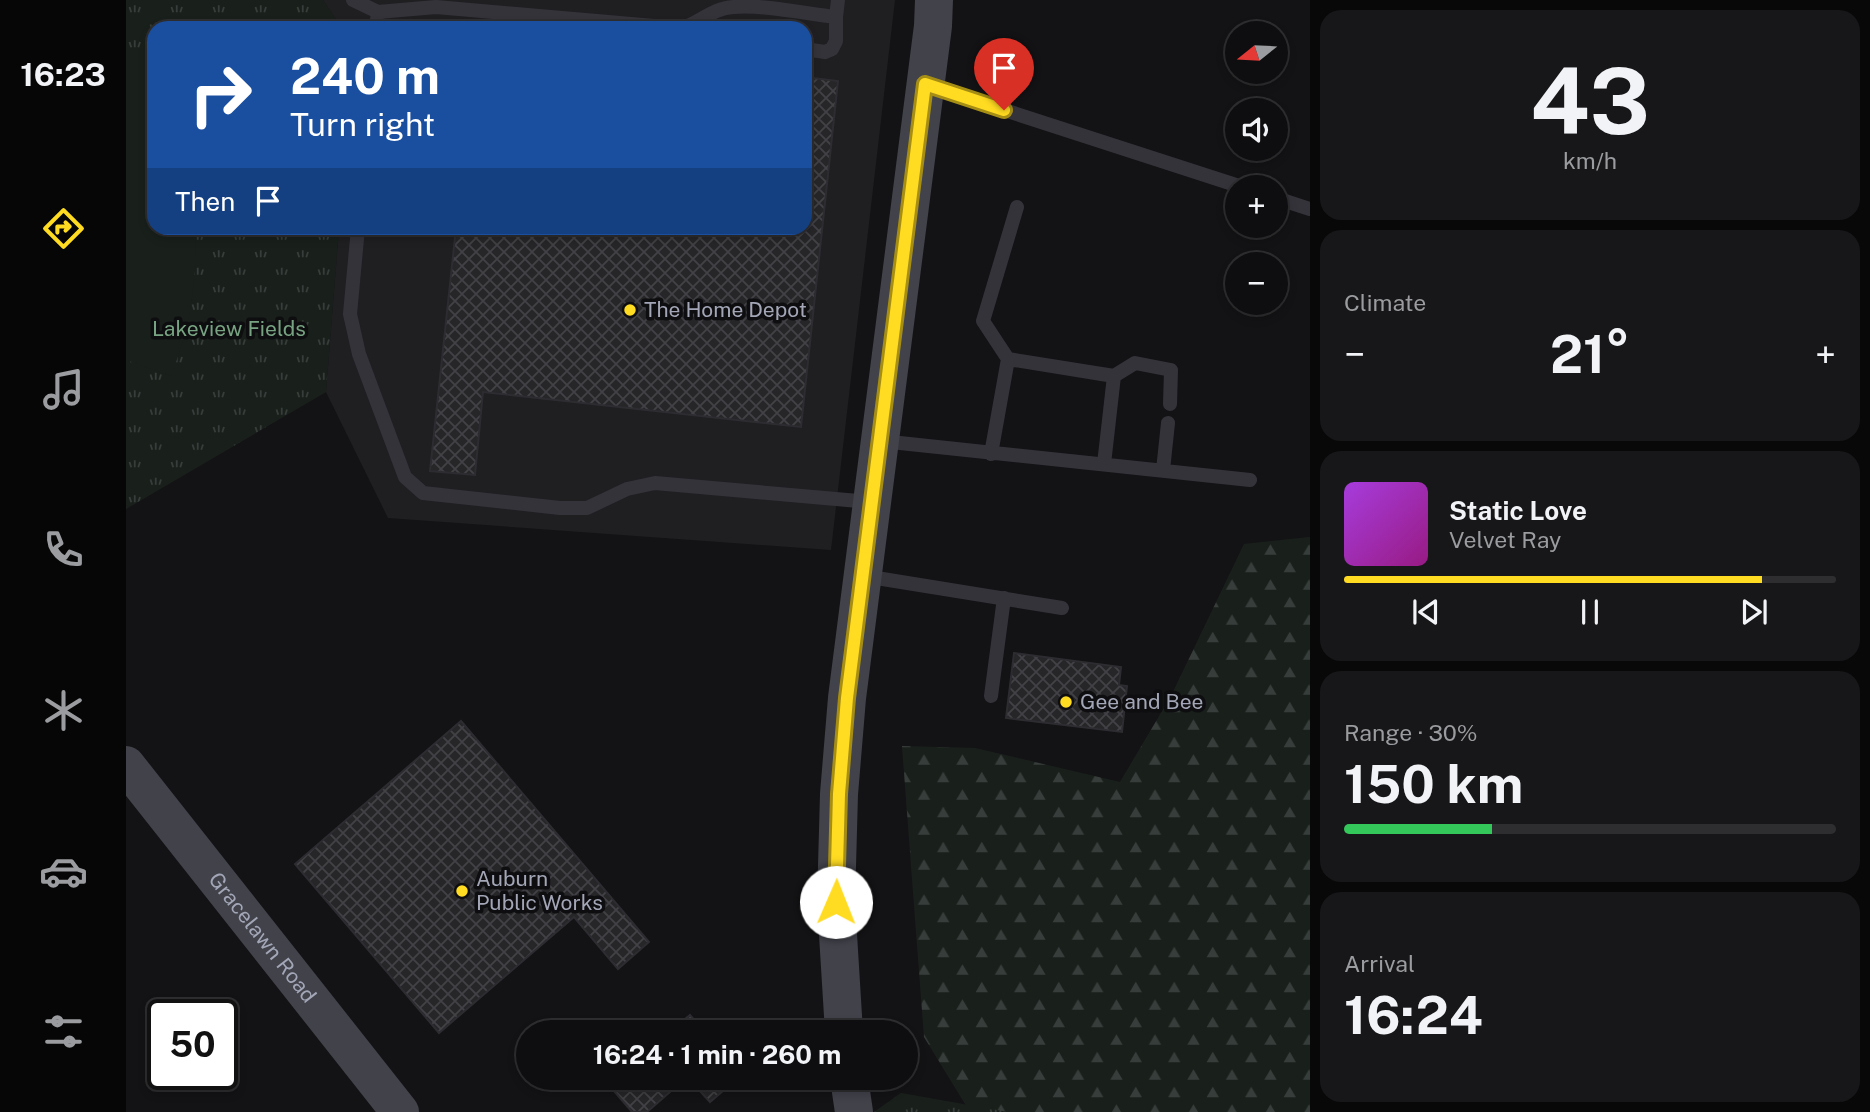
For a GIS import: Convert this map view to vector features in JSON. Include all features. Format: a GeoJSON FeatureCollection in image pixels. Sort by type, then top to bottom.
{"type":"FeatureCollection","features":[{"type":"Feature","properties":{"kind":"main road"},"geometry":{"type":"LineString","coordinates":[[843,1020],[836,902],[839,794],[847,698],[934,0]]}},
{"type":"Feature","properties":{"kind":"main road","name":"Gracelawn Road"},"geometry":{"type":"LineString","coordinates":[[126,765],[400,1112]]}},
{"type":"Feature","properties":{"kind":"main road"},"geometry":{"type":"LineString","coordinates":[[851,1090],[854,1112]]}},
{"type":"Feature","properties":{"kind":"lane"},"geometry":{"type":"LineString","coordinates":[[353,0],[378,12],[436,7],[597,21]]}},
{"type":"Feature","properties":{"kind":"lane"},"geometry":{"type":"LineString","coordinates":[[812,50],[832,49],[836,41],[838,0]]}},
{"type":"Feature","properties":{"kind":"lane"},"geometry":{"type":"LineString","coordinates":[[701,21],[712,12],[732,6],[836,17]]}},
{"type":"Feature","properties":{"kind":"lane"},"geometry":{"type":"LineString","coordinates":[[377,21],[378,12]]}},
{"type":"Feature","properties":{"kind":"lane"},"geometry":{"type":"LineString","coordinates":[[925,84],[1225,181]]}},
{"type":"Feature","properties":{"kind":"lane"},"geometry":{"type":"LineString","coordinates":[[1288,202],[1310,209]]}},
{"type":"Feature","properties":{"kind":"lane"},"geometry":{"type":"LineString","coordinates":[[991,454],[1008,359],[983,321],[1017,208]]}},
{"type":"Feature","properties":{"kind":"lane"},"geometry":{"type":"LineString","coordinates":[[357,235],[350,314],[359,354],[405,477],[423,493],[559,508],[587,508],[627,489],[655,483],[872,502]]}},
{"type":"Feature","properties":{"kind":"lane"},"geometry":{"type":"LineString","coordinates":[[1008,359],[1114,376],[1135,363],[1171,370],[1170,404]]}},
{"type":"Feature","properties":{"kind":"lane"},"geometry":{"type":"LineString","coordinates":[[1104,464],[1114,376]]}},
{"type":"Feature","properties":{"kind":"lane"},"geometry":{"type":"LineString","coordinates":[[1163,470],[1168,423]]}},
{"type":"Feature","properties":{"kind":"lane"},"geometry":{"type":"LineString","coordinates":[[880,441],[1250,480]]}},
{"type":"Feature","properties":{"kind":"lane"},"geometry":{"type":"LineString","coordinates":[[862,576],[1062,608]]}},
{"type":"Feature","properties":{"kind":"lane"},"geometry":{"type":"LineString","coordinates":[[991,696],[1004,598]]}},
{"type":"Feature","properties":{"kind":"shaded area"},"geometry":{"type":"Polygon","coordinates":[[[323,0],[895,0],[831,550],[388,518],[326,392],[338,235],[812,235],[812,21],[337,21],[323,0]]]}},
{"type":"Feature","properties":{"kind":"green space","name":"Lakeview Fields"},"geometry":{"type":"Polygon","coordinates":[[[126,0],[323,0],[337,21],[147,21],[147,235],[338,235],[326,392],[126,509],[126,0]]]}},
{"type":"Feature","properties":{"kind":"green space"},"geometry":{"type":"Polygon","coordinates":[[[126,56],[147,84],[147,235],[195,235],[195,266],[183,340],[171,376],[126,360],[126,56]]]}},
{"type":"Feature","properties":{"kind":"green space"},"geometry":{"type":"Polygon","coordinates":[[[1310,537],[1310,1112],[970,1112],[924,1037],[902,746],[975,748],[1120,782],[1171,696],[1244,544],[1310,537]]]}},
{"type":"Feature","properties":{"kind":"green space"},"geometry":{"type":"Polygon","coordinates":[[[901,1093],[1008,1112],[874,1112],[901,1093]]]}},
{"type":"Feature","properties":{"kind":"building","name":"The Home Depot"},"geometry":{"type":"Polygon","coordinates":[[[812,78],[838,81],[801,427],[483,392],[475,475],[430,471],[455,235],[812,235],[812,78]]]}},
{"type":"Feature","properties":{"kind":"building","name":"Gee and Bee"},"geometry":{"type":"Polygon","coordinates":[[[1014,653],[1121,667],[1119,685],[1127,686],[1122,732],[1006,718],[1014,653]]]}},
{"type":"Feature","properties":{"kind":"building","name":"Auburn Public Works"},"geometry":{"type":"Polygon","coordinates":[[[461,721],[649,942],[618,969],[574,917],[439,1033],[295,864],[461,721]]]}},
{"type":"Feature","properties":{"kind":"building"},"geometry":{"type":"Polygon","coordinates":[[[613,1090],[672,1090],[647,1112],[632,1112],[613,1090]]]}},
{"type":"Feature","properties":{"kind":"building"},"geometry":{"type":"Polygon","coordinates":[[[699,1090],[724,1090],[710,1102],[699,1090]]]}},
{"type":"Feature","properties":{"kind":"place","name":"The Home Depot"},"geometry":{"type":"Point","coordinates":[630,310]}},
{"type":"Feature","properties":{"kind":"place","name":"Gee and Bee"},"geometry":{"type":"Point","coordinates":[1066,702]}},
{"type":"Feature","properties":{"kind":"place","name":"Auburn Public Works"},"geometry":{"type":"Point","coordinates":[462,891]}},
{"type":"Feature","properties":{"kind":"route"},"geometry":{"type":"LineString","coordinates":[[836,902],[839,794],[847,698],[925,84],[1004,110]]}}]}
